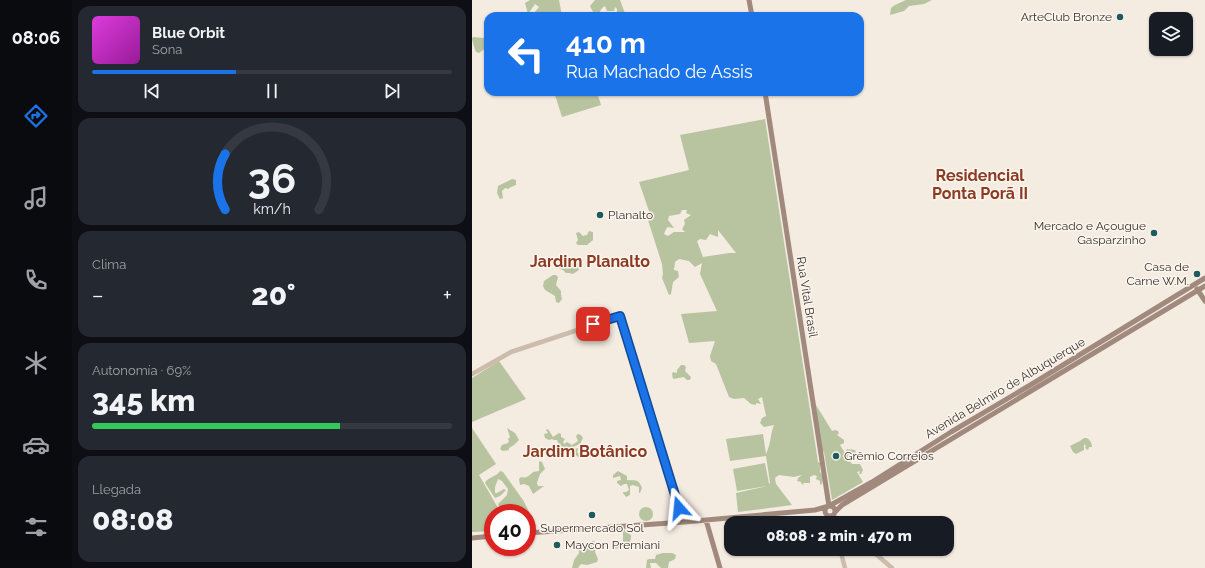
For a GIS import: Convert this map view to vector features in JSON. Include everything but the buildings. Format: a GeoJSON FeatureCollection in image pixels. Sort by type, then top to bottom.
{"type":"FeatureCollection","features":[{"type":"Feature","properties":{"kind":"main road"},"geometry":{"type":"LineString","coordinates":[[749,0],[751,12]]}},
{"type":"Feature","properties":{"kind":"main road","name":"Rua Vital Brasil"},"geometry":{"type":"LineString","coordinates":[[766,96],[829,506]]}},
{"type":"Feature","properties":{"kind":"main road","name":"Avenida Belmiro de Albuquerque"},"geometry":{"type":"LineString","coordinates":[[536,532],[684,522],[815,510],[829,506],[872,482],[1205,278]]}},
{"type":"Feature","properties":{"kind":"main road"},"geometry":{"type":"LineString","coordinates":[[1194,284],[1205,301]]}},
{"type":"Feature","properties":{"kind":"main road","name":"Avenida Belmiro de Albuquerque"},"geometry":{"type":"LineString","coordinates":[[832,514],[842,505],[1205,286]]}},
{"type":"Feature","properties":{"kind":"main road"},"geometry":{"type":"LineString","coordinates":[[829,506],[833,507],[832,514],[826,509],[829,506]]}},
{"type":"Feature","properties":{"kind":"main road"},"geometry":{"type":"LineString","coordinates":[[815,510],[832,514]]}},
{"type":"Feature","properties":{"kind":"main road"},"geometry":{"type":"LineString","coordinates":[[706,520],[720,568]]}},
{"type":"Feature","properties":{"kind":"main road"},"geometry":{"type":"LineString","coordinates":[[472,538],[484,537]]}},
{"type":"Feature","properties":{"kind":"street"},"geometry":{"type":"LineString","coordinates":[[472,374],[511,352],[620,316],[684,522]]}},
{"type":"Feature","properties":{"kind":"street"},"geometry":{"type":"LineString","coordinates":[[842,556],[845,568]]}},
{"type":"Feature","properties":{"kind":"street"},"geometry":{"type":"LineString","coordinates":[[878,556],[892,568]]}},
{"type":"Feature","properties":{"kind":"green space"},"geometry":{"type":"Polygon","coordinates":[[[530,0],[559,0],[561,12],[535,12],[539,7],[535,4],[529,12],[527,12],[525,3],[530,0]]]}},
{"type":"Feature","properties":{"kind":"green space"},"geometry":{"type":"Polygon","coordinates":[[[595,0],[620,0],[624,12],[617,12],[615,7],[614,11],[607,11],[605,6],[599,12],[593,12],[590,6],[595,0]]]}},
{"type":"Feature","properties":{"kind":"green space"},"geometry":{"type":"Polygon","coordinates":[[[906,0],[932,0],[924,4],[909,6],[904,11],[890,15],[891,8],[906,0]]]}},
{"type":"Feature","properties":{"kind":"green space"},"geometry":{"type":"Polygon","coordinates":[[[484,37],[484,49],[479,53],[476,52],[472,38],[484,37]]]}},
{"type":"Feature","properties":{"kind":"green space"},"geometry":{"type":"Polygon","coordinates":[[[555,96],[598,96],[601,105],[562,117],[555,96]]]}},
{"type":"Feature","properties":{"kind":"green space"},"geometry":{"type":"Polygon","coordinates":[[[765,119],[818,462],[820,463],[820,472],[823,478],[821,485],[820,481],[816,479],[817,476],[814,475],[810,477],[810,483],[804,483],[802,485],[801,482],[797,481],[802,475],[794,477],[779,475],[775,478],[776,484],[792,505],[738,512],[736,493],[767,486],[737,491],[733,469],[765,463],[769,484],[766,456],[730,461],[726,439],[763,434],[766,454],[774,425],[764,427],[760,423],[762,418],[766,416],[762,397],[758,399],[761,404],[756,403],[756,405],[751,404],[744,398],[734,399],[729,397],[716,364],[711,361],[710,356],[715,341],[689,343],[681,314],[717,311],[700,274],[702,263],[695,267],[689,261],[679,259],[675,262],[674,270],[678,271],[679,277],[673,282],[671,294],[669,295],[662,278],[662,264],[647,217],[650,214],[639,182],[689,170],[680,135],[765,119]],[[682,210],[680,214],[669,216],[668,220],[674,228],[668,227],[664,234],[668,236],[674,232],[685,232],[682,229],[685,224],[684,220],[691,215],[686,213],[687,210],[682,210]],[[718,230],[718,237],[710,234],[706,240],[700,239],[697,241],[703,257],[736,253],[718,230]]]}},
{"type":"Feature","properties":{"kind":"green space"},"geometry":{"type":"Polygon","coordinates":[[[512,179],[516,180],[516,185],[508,189],[505,188],[502,191],[503,198],[500,199],[497,193],[498,186],[512,179]]]}},
{"type":"Feature","properties":{"kind":"green space"},"geometry":{"type":"Polygon","coordinates":[[[589,231],[593,232],[593,240],[587,245],[578,245],[576,243],[578,240],[576,233],[579,232],[583,236],[587,235],[589,231]]]}},
{"type":"Feature","properties":{"kind":"green space"},"geometry":{"type":"Polygon","coordinates":[[[567,260],[578,262],[579,270],[573,274],[566,273],[558,268],[557,265],[565,265],[567,260]]]}},
{"type":"Feature","properties":{"kind":"green space"},"geometry":{"type":"Polygon","coordinates":[[[553,275],[558,277],[556,285],[561,291],[562,299],[559,303],[556,302],[555,296],[545,290],[543,286],[544,281],[553,275]]]}},
{"type":"Feature","properties":{"kind":"green space"},"geometry":{"type":"Polygon","coordinates":[[[499,361],[526,399],[472,422],[472,378],[499,361]]]}},
{"type":"Feature","properties":{"kind":"green space"},"geometry":{"type":"Polygon","coordinates":[[[681,365],[686,367],[685,371],[691,377],[690,380],[687,380],[684,377],[673,379],[673,372],[677,373],[677,370],[681,365]]]}},
{"type":"Feature","properties":{"kind":"green space","name":"Grêmio Correios"},"geometry":{"type":"Polygon","coordinates":[[[816,405],[832,431],[838,431],[839,433],[837,435],[844,440],[844,443],[840,445],[845,453],[847,449],[855,450],[856,453],[854,457],[848,458],[852,464],[860,464],[863,470],[861,474],[859,474],[860,471],[857,472],[863,482],[832,500],[824,452],[821,450],[822,444],[819,439],[816,405]]]}},
{"type":"Feature","properties":{"kind":"green space"},"geometry":{"type":"Polygon","coordinates":[[[472,428],[496,464],[479,475],[496,504],[484,504],[484,531],[472,532],[472,428]]]}},
{"type":"Feature","properties":{"kind":"green space"},"geometry":{"type":"Polygon","coordinates":[[[507,428],[515,433],[519,440],[509,448],[509,450],[503,451],[500,449],[502,445],[508,443],[508,439],[510,437],[507,428]]]}},
{"type":"Feature","properties":{"kind":"green space"},"geometry":{"type":"Polygon","coordinates":[[[548,429],[553,437],[559,433],[561,434],[561,437],[565,439],[563,442],[564,444],[567,442],[572,445],[578,441],[576,436],[578,434],[581,435],[583,438],[580,444],[573,447],[574,449],[578,448],[577,452],[581,456],[578,457],[574,453],[573,457],[571,457],[569,452],[566,453],[561,450],[557,440],[549,440],[545,438],[544,434],[548,433],[546,430],[548,429]]]}},
{"type":"Feature","properties":{"kind":"green space"},"geometry":{"type":"Polygon","coordinates":[[[1084,438],[1089,440],[1092,447],[1089,447],[1088,450],[1085,448],[1086,446],[1084,444],[1084,450],[1076,454],[1070,446],[1084,438]]]}},
{"type":"Feature","properties":{"kind":"green space"},"geometry":{"type":"Polygon","coordinates":[[[539,461],[542,462],[545,469],[540,474],[537,483],[538,486],[544,486],[533,494],[529,486],[524,484],[520,485],[519,479],[521,477],[528,476],[533,472],[539,471],[539,461]]]}},
{"type":"Feature","properties":{"kind":"green space"},"geometry":{"type":"Polygon","coordinates":[[[500,471],[503,472],[525,504],[498,504],[507,495],[508,489],[502,481],[498,479],[495,487],[495,493],[504,489],[506,490],[500,496],[495,498],[485,483],[488,479],[500,471]]]}},
{"type":"Feature","properties":{"kind":"green space"},"geometry":{"type":"Polygon","coordinates":[[[618,471],[627,476],[627,480],[636,481],[639,483],[642,488],[640,493],[639,487],[633,485],[630,486],[630,495],[626,497],[623,492],[629,490],[627,484],[621,486],[617,483],[617,481],[621,480],[620,476],[613,478],[613,475],[618,471]]]}},
{"type":"Feature","properties":{"kind":"green space"},"geometry":{"type":"Polygon","coordinates":[[[643,507],[649,507],[653,511],[653,517],[649,521],[643,521],[639,517],[639,511],[643,507]]]}},
{"type":"Feature","properties":{"kind":"green space"},"geometry":{"type":"Polygon","coordinates":[[[620,527],[623,527],[626,532],[631,535],[631,539],[626,546],[613,549],[612,543],[616,540],[618,543],[623,543],[623,531],[618,530],[620,527]]]}},
{"type":"Feature","properties":{"kind":"green space"},"geometry":{"type":"Polygon","coordinates":[[[592,541],[596,543],[595,552],[598,559],[597,562],[587,565],[581,564],[578,568],[572,568],[574,560],[579,553],[578,546],[580,544],[586,548],[592,541]]]}},
{"type":"Feature","properties":{"kind":"green space"},"geometry":{"type":"Polygon","coordinates":[[[672,553],[676,555],[675,559],[669,562],[668,568],[661,568],[656,563],[650,563],[651,568],[646,568],[647,560],[655,559],[656,555],[672,553]]]}},
{"type":"Feature","properties":{"kind":"place","name":"ArteClub Bronze"},"geometry":{"type":"Point","coordinates":[1120,17]}},
{"type":"Feature","properties":{"kind":"place","name":"Planalto"},"geometry":{"type":"Point","coordinates":[600,215]}},
{"type":"Feature","properties":{"kind":"place","name":"Mercado e Açougue Gasparzinho"},"geometry":{"type":"Point","coordinates":[1154,233]}},
{"type":"Feature","properties":{"kind":"place","name":"Casa de Carne W.M."},"geometry":{"type":"Point","coordinates":[1197,274]}},
{"type":"Feature","properties":{"kind":"place","name":"Grêmio Correios"},"geometry":{"type":"Point","coordinates":[836,456]}},
{"type":"Feature","properties":{"kind":"place","name":"Supermercado Sol"},"geometry":{"type":"Point","coordinates":[592,515]}},
{"type":"Feature","properties":{"kind":"place","name":"Maycon Premiani"},"geometry":{"type":"Point","coordinates":[557,545]}},
{"type":"Feature","properties":{"kind":"district","name":"Residencial Ponta Porã II"},"geometry":{"type":"Point","coordinates":[980,184]}},
{"type":"Feature","properties":{"kind":"district","name":"Jardim Planalto"},"geometry":{"type":"Point","coordinates":[590,261]}},
{"type":"Feature","properties":{"kind":"district","name":"Jardim Botânico"},"geometry":{"type":"Point","coordinates":[585,451]}},
{"type":"Feature","properties":{"kind":"route"},"geometry":{"type":"LineString","coordinates":[[593,324],[620,316],[679,508]]}}]}
